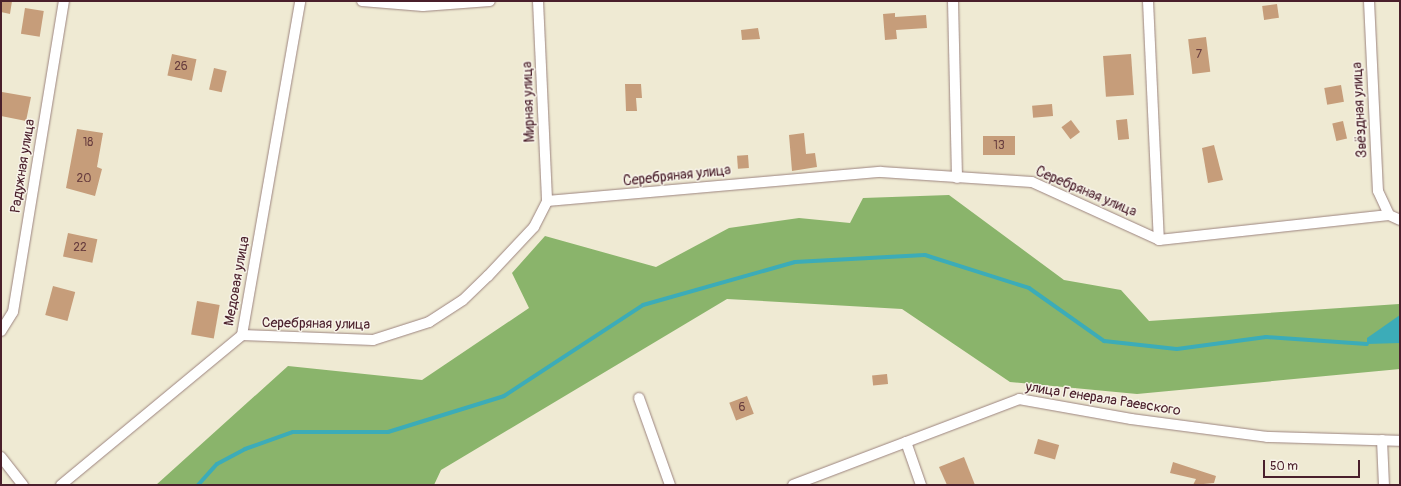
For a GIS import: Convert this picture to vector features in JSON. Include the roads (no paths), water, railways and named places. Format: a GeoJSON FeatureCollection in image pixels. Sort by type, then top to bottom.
{"type":"FeatureCollection","features":[{"type":"Feature","properties":{"kind":"street","name":"Радужная улица"},"geometry":{"type":"LineString","coordinates":[[1,331],[13,312],[64,1]]}},
{"type":"Feature","properties":{"kind":"street","name":"Медовая улица"},"geometry":{"type":"LineString","coordinates":[[61,485],[242,336],[300,1]]}},
{"type":"Feature","properties":{"kind":"street"},"geometry":{"type":"LineString","coordinates":[[362,1],[423,6],[490,1]]}},
{"type":"Feature","properties":{"kind":"street","name":"Мирная улица"},"geometry":{"type":"LineString","coordinates":[[538,1],[547,201]]}},
{"type":"Feature","properties":{"kind":"street"},"geometry":{"type":"LineString","coordinates":[[953,1],[957,178]]}},
{"type":"Feature","properties":{"kind":"street","name":"Серебряная улица"},"geometry":{"type":"LineString","coordinates":[[242,336],[373,340],[429,322],[463,300],[488,276],[534,227],[547,201],[881,172],[1032,182],[1159,240],[1148,1]]}},
{"type":"Feature","properties":{"kind":"street","name":"Звёздная улица"},"geometry":{"type":"LineString","coordinates":[[1369,1],[1378,191],[1389,215]]}},
{"type":"Feature","properties":{"kind":"street"},"geometry":{"type":"LineString","coordinates":[[1159,240],[1389,215],[1400,220]]}},
{"type":"Feature","properties":{"kind":"street"},"geometry":{"type":"LineString","coordinates":[[639,398],[670,485]]}},
{"type":"Feature","properties":{"kind":"street","name":"улица Генерала Раевского"},"geometry":{"type":"LineString","coordinates":[[793,485],[1020,399],[1131,419],[1268,437],[1400,441]]}},
{"type":"Feature","properties":{"kind":"street"},"geometry":{"type":"LineString","coordinates":[[1382,440],[1384,485]]}},
{"type":"Feature","properties":{"kind":"street"},"geometry":{"type":"LineString","coordinates":[[906,442],[921,485]]}},
{"type":"Feature","properties":{"kind":"street"},"geometry":{"type":"LineString","coordinates":[[1,458],[23,485]]}},
{"type":"Feature","properties":{"kind":"water"},"geometry":{"type":"Polygon","coordinates":[[[1400,315],[1400,343],[1367,344],[1367,338],[1400,315]]]}},
{"type":"Feature","properties":{"kind":"waterway"},"geometry":{"type":"LineString","coordinates":[[198,485],[217,464],[245,449],[293,432],[388,432],[504,396],[643,305],[795,262],[925,255],[1029,288],[1104,341],[1177,349],[1266,337],[1367,344]]}}]}
